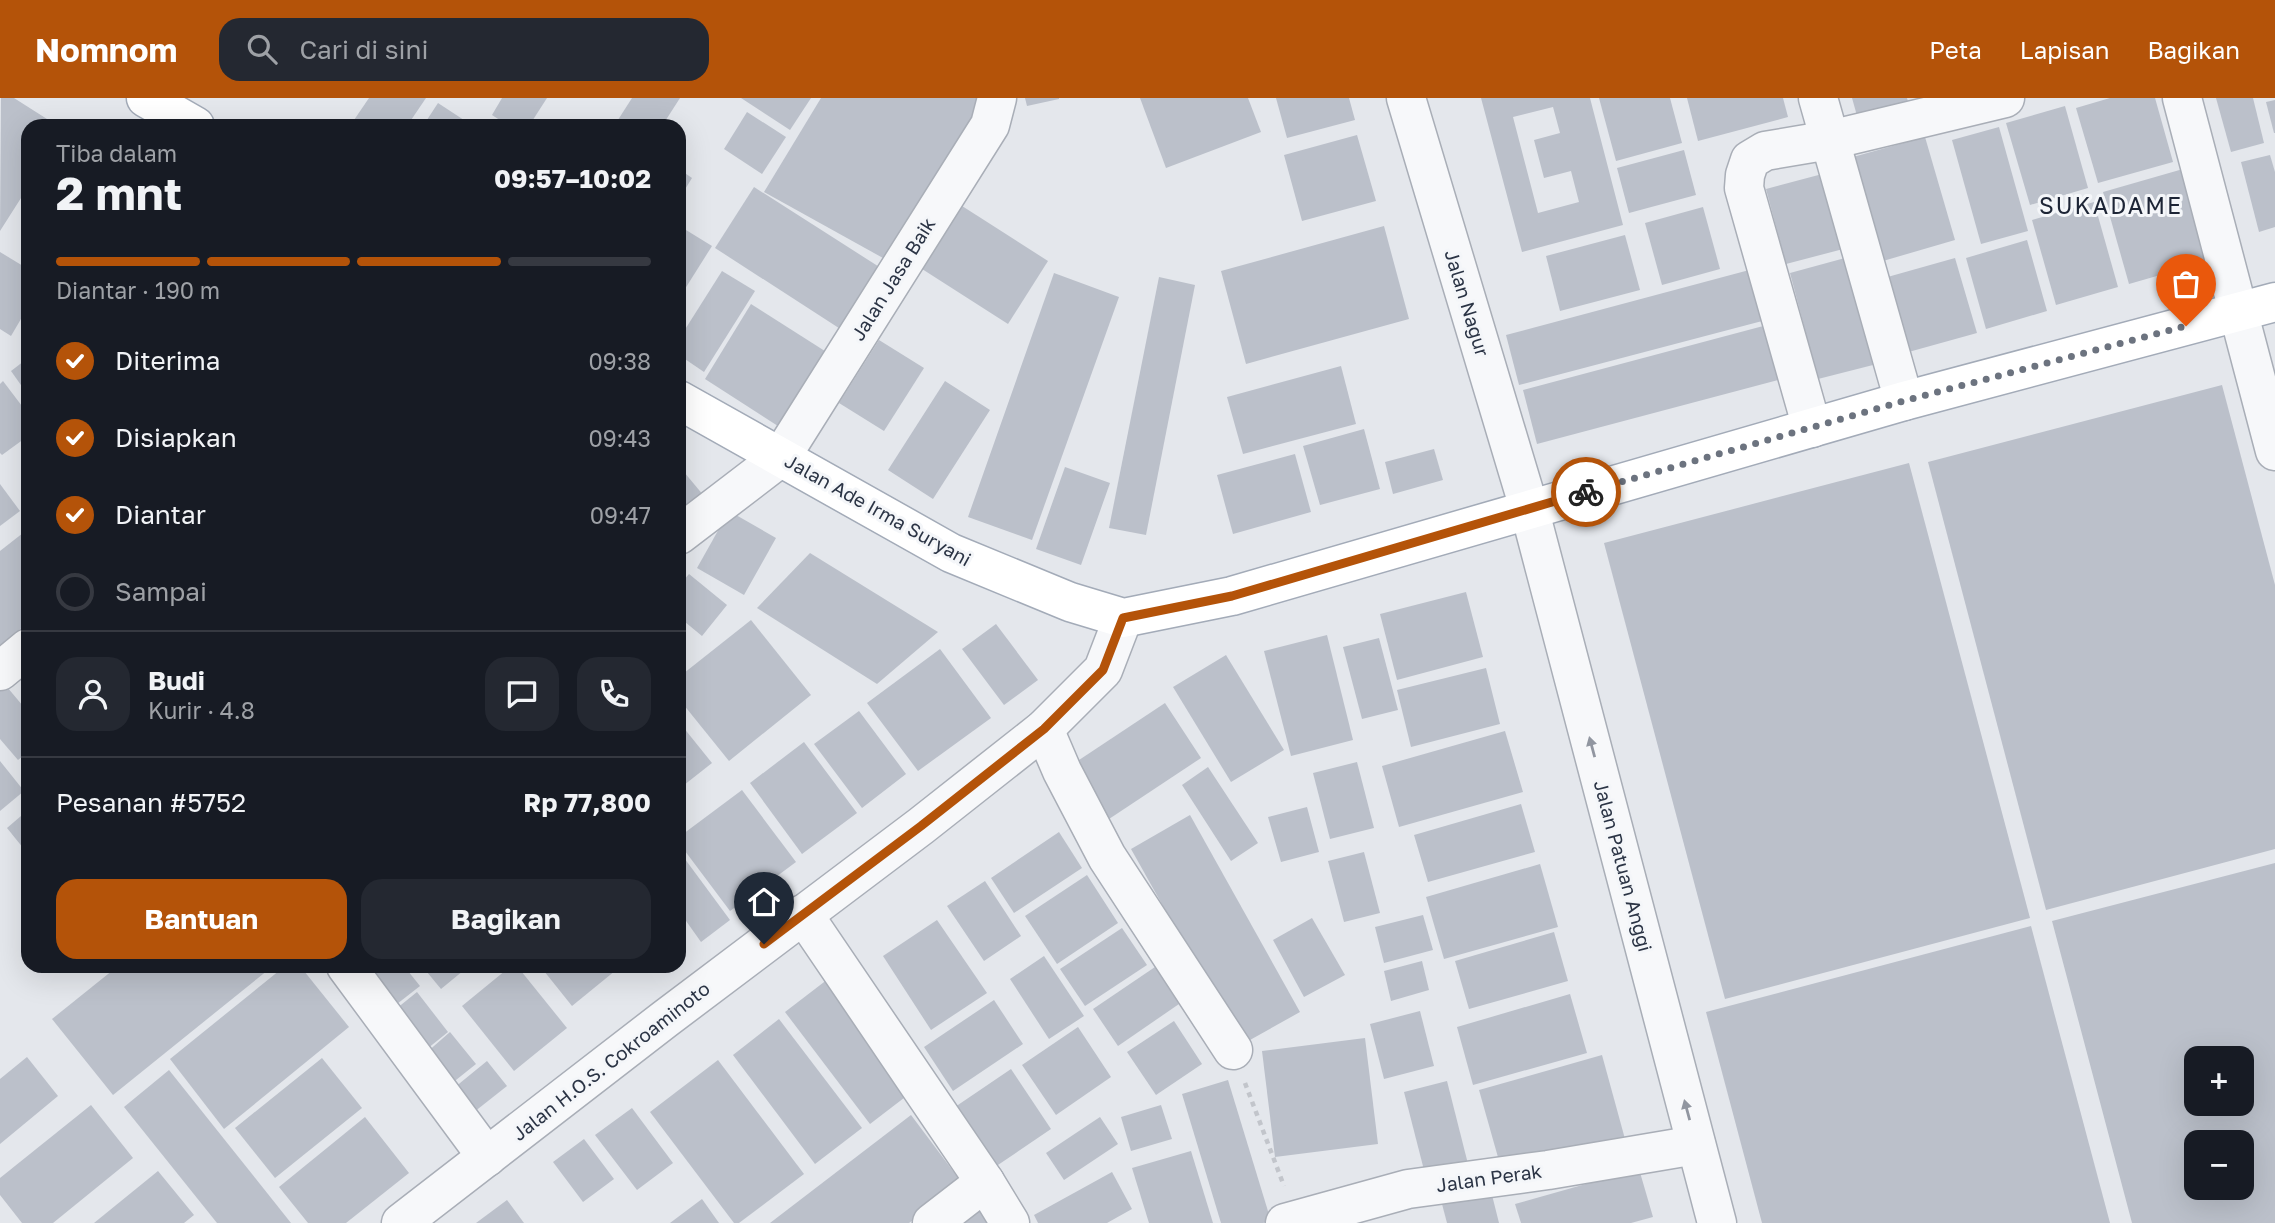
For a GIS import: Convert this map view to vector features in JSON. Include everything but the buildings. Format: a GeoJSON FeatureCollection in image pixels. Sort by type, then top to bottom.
{"type":"FeatureCollection","features":[{"type":"Feature","properties":{"kind":"main road"},"geometry":{"type":"LineString","coordinates":[[146,98],[183,119]]}},
{"type":"Feature","properties":{"kind":"main road","name":"Jalan Ade Irma Suryani"},"geometry":{"type":"LineString","coordinates":[[686,404],[951,553],[1070,601],[1123,618],[1232,596],[1904,401],[2275,302]]}},
{"type":"Feature","properties":{"kind":"street","name":"Jalan Jasa Baik"},"geometry":{"type":"LineString","coordinates":[[781,457],[990,125],[998,98]]}},
{"type":"Feature","properties":{"kind":"street","name":"Jalan Nagur"},"geometry":{"type":"LineString","coordinates":[[1406,98],[1529,508]]}},
{"type":"Feature","properties":{"kind":"street"},"geometry":{"type":"LineString","coordinates":[[1818,98],[1904,401]]}},
{"type":"Feature","properties":{"kind":"street"},"geometry":{"type":"LineString","coordinates":[[2182,98],[2275,451]]}},
{"type":"Feature","properties":{"kind":"street"},"geometry":{"type":"LineString","coordinates":[[1812,428],[1744,188],[1750,160],[1766,151],[1830,140],[1995,99]]}},
{"type":"Feature","properties":{"kind":"street"},"geometry":{"type":"LineString","coordinates":[[686,530],[781,457]]}},
{"type":"Feature","properties":{"kind":"street","name":"Jalan Patuan Anggi"},"geometry":{"type":"LineString","coordinates":[[1529,508],[1717,1223]]}},
{"type":"Feature","properties":{"kind":"street","name":"Jalan H.O.S. Cokroaminoto"},"geometry":{"type":"LineString","coordinates":[[401,1223],[1044,729],[1103,670],[1123,618]]}},
{"type":"Feature","properties":{"kind":"street"},"geometry":{"type":"LineString","coordinates":[[0,671],[21,654]]}},
{"type":"Feature","properties":{"kind":"street"},"geometry":{"type":"LineString","coordinates":[[1044,729],[1062,771],[1107,857],[1233,1050]]}},
{"type":"Feature","properties":{"kind":"street"},"geometry":{"type":"LineString","coordinates":[[803,914],[1010,1223]]}},
{"type":"Feature","properties":{"kind":"street"},"geometry":{"type":"LineString","coordinates":[[351,973],[487,1157]]}},
{"type":"Feature","properties":{"kind":"street","name":"Jalan Perak"},"geometry":{"type":"LineString","coordinates":[[1290,1221],[1408,1189],[1548,1170],[1696,1145]]}},
{"type":"Feature","properties":{"kind":"street"},"geometry":{"type":"LineString","coordinates":[[932,1223],[985,1182]]}},
{"type":"Feature","properties":{"kind":"path"},"geometry":{"type":"LineString","coordinates":[[1233,1050],[1290,1221]]}},
{"type":"Feature","properties":{"kind":"way so far"},"geometry":{"type":"LineString","coordinates":[[1586,492],[1904,401],[2186,326]]}},
{"type":"Feature","properties":{"kind":"district","name":"SUKADAME"},"geometry":{"type":"Point","coordinates":[2111,206]}},
{"type":"Feature","properties":{"kind":"route"},"geometry":{"type":"LineString","coordinates":[[764,944],[1044,729],[1103,670],[1123,618],[1232,596],[1586,492]]}}]}
